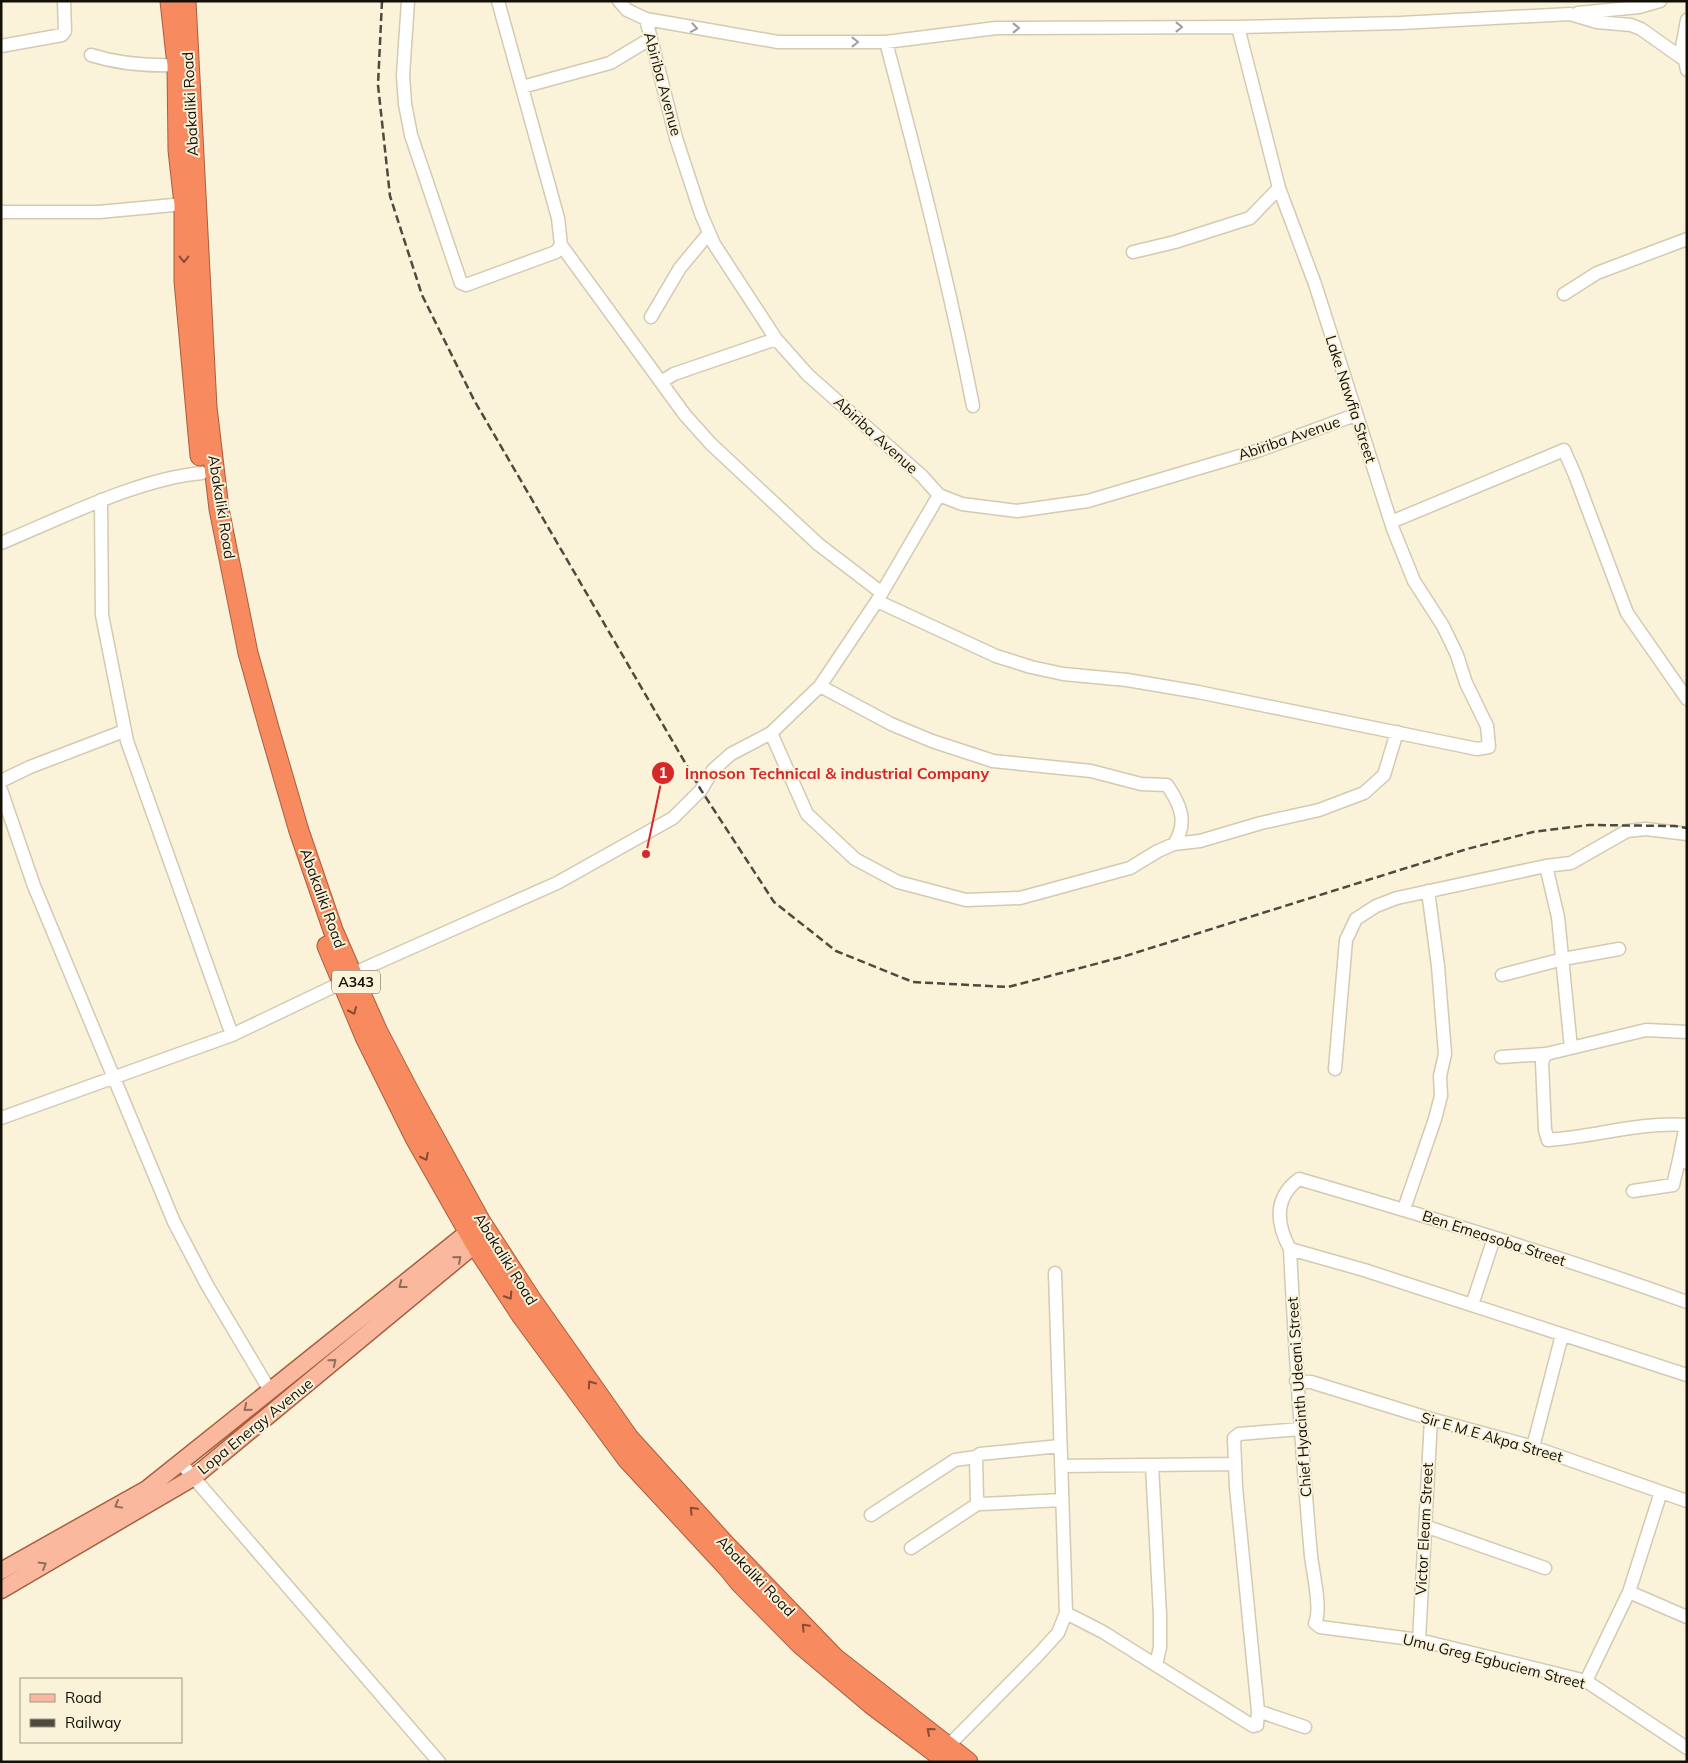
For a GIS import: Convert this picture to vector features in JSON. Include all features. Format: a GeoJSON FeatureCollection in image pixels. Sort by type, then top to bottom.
{"type":"FeatureCollection","features":[{"type":"Feature","properties":{"kind":"highway","name":"Abakaliki Road"},"geometry":{"type":"LineString","coordinates":[[170,1],[177,65],[178,150],[184,204],[186,310],[202,473],[241,671],[284,823],[346,978],[386,1048],[478,1233],[531,1299],[624,1431],[670,1486],[835,1658],[948,1754],[968,1762]]}},
{"type":"Feature","properties":{"kind":"highway","name":"Abakaliki Road"},"geometry":{"type":"LineString","coordinates":[[186,1],[207,407],[219,508],[248,653],[302,840],[333,930],[346,978]]}},
{"type":"Feature","properties":{"kind":"main road","name":"Lopa Energy Avenue"},"geometry":{"type":"LineString","coordinates":[[1,1571],[147,1488],[181,1463],[269,1390],[478,1233]]}},
{"type":"Feature","properties":{"kind":"main road","name":"Lopa Energy Avenue"},"geometry":{"type":"LineString","coordinates":[[1,1590],[194,1477],[478,1233]]}},
{"type":"Feature","properties":{"kind":"street"},"geometry":{"type":"LineString","coordinates":[[1,46],[62,35],[65,31],[64,1]]}},
{"type":"Feature","properties":{"kind":"street"},"geometry":{"type":"LineString","coordinates":[[408,1],[403,75],[405,104],[411,135],[461,283],[466,285],[556,252],[562,245]]}},
{"type":"Feature","properties":{"kind":"street"},"geometry":{"type":"LineString","coordinates":[[498,1],[558,218],[562,245],[661,382],[711,444],[818,544],[879,597],[996,656],[1031,667],[1063,674],[1127,680],[1198,692],[1397,732],[1384,775],[1364,793],[1319,810],[1261,823],[1200,841],[1174,844],[1158,851],[1130,868],[1020,898],[966,900],[912,887],[855,859],[807,814],[771,733]]}},
{"type":"Feature","properties":{"kind":"street","name":"Abiriba Avenue"},"geometry":{"type":"LineString","coordinates":[[619,1],[628,10],[646,19],[676,138],[709,233],[751,304],[776,339],[808,375],[922,476],[939,495],[962,504],[1018,511],[1088,501],[1260,450],[1355,415]]}},
{"type":"Feature","properties":{"kind":"street"},"geometry":{"type":"LineString","coordinates":[[646,19],[778,42],[886,42],[996,28],[1238,27],[1401,23],[1630,9],[1660,1]]}},
{"type":"Feature","properties":{"kind":"street"},"geometry":{"type":"LineString","coordinates":[[1570,14],[1597,22],[1630,25],[1641,29],[1685,64]]}},
{"type":"Feature","properties":{"kind":"street"},"geometry":{"type":"LineString","coordinates":[[1685,64],[1682,42],[1687,20]]}},
{"type":"Feature","properties":{"kind":"street","name":"Lake Nawfia Street"},"geometry":{"type":"LineString","coordinates":[[1238,27],[1280,188],[1315,284],[1390,522],[1414,581],[1451,641],[1466,683],[1487,726],[1489,747],[1477,749],[1397,732]]}},
{"type":"Feature","properties":{"kind":"street"},"geometry":{"type":"LineString","coordinates":[[522,87],[610,63],[650,39]]}},
{"type":"Feature","properties":{"kind":"street"},"geometry":{"type":"LineString","coordinates":[[886,42],[924,182],[957,322],[973,406]]}},
{"type":"Feature","properties":{"kind":"street"},"geometry":{"type":"LineString","coordinates":[[91,55],[113,62],[152,66],[177,65]]}},
{"type":"Feature","properties":{"kind":"street"},"geometry":{"type":"LineString","coordinates":[[1132,252],[1175,242],[1250,218],[1280,188]]}},
{"type":"Feature","properties":{"kind":"street"},"geometry":{"type":"LineString","coordinates":[[1,212],[99,212],[184,204]]}},
{"type":"Feature","properties":{"kind":"street"},"geometry":{"type":"LineString","coordinates":[[651,316],[680,268],[709,233]]}},
{"type":"Feature","properties":{"kind":"street"},"geometry":{"type":"LineString","coordinates":[[1564,294],[1597,273],[1687,239]]}},
{"type":"Feature","properties":{"kind":"street"},"geometry":{"type":"LineString","coordinates":[[661,382],[674,374],[776,339]]}},
{"type":"Feature","properties":{"kind":"street"},"geometry":{"type":"LineString","coordinates":[[1390,522],[1564,450],[1627,613],[1687,699]]}},
{"type":"Feature","properties":{"kind":"street"},"geometry":{"type":"LineString","coordinates":[[1,543],[101,500],[174,477],[202,473]]}},
{"type":"Feature","properties":{"kind":"street"},"geometry":{"type":"LineString","coordinates":[[1,1117],[232,1035],[346,978],[557,883],[673,818],[701,790],[713,770],[732,754],[771,733],[820,686],[879,597],[939,495]]}},
{"type":"Feature","properties":{"kind":"street"},"geometry":{"type":"LineString","coordinates":[[101,500],[100,582],[102,615],[124,731],[232,1035]]}},
{"type":"Feature","properties":{"kind":"street"},"geometry":{"type":"LineString","coordinates":[[820,686],[892,724],[932,741],[993,761],[1091,771],[1141,784],[1167,785],[1176,798],[1183,822],[1180,834],[1174,844]]}},
{"type":"Feature","properties":{"kind":"street"},"geometry":{"type":"LineString","coordinates":[[1,782],[30,767],[124,731]]}},
{"type":"Feature","properties":{"kind":"street"},"geometry":{"type":"LineString","coordinates":[[1,790],[34,886],[174,1222],[207,1285],[269,1390]]}},
{"type":"Feature","properties":{"kind":"street"},"geometry":{"type":"LineString","coordinates":[[1335,1069],[1346,940],[1356,919],[1376,906],[1397,898],[1546,866],[1571,863],[1627,831],[1646,829],[1687,834]]}},
{"type":"Feature","properties":{"kind":"street"},"geometry":{"type":"LineString","coordinates":[[1546,866],[1558,916],[1571,1048]]}},
{"type":"Feature","properties":{"kind":"street"},"geometry":{"type":"LineString","coordinates":[[1404,1209],[1435,1119],[1441,1096],[1440,1076],[1445,1054],[1438,966],[1428,891]]}},
{"type":"Feature","properties":{"kind":"street"},"geometry":{"type":"LineString","coordinates":[[1502,975],[1563,959],[1619,949]]}},
{"type":"Feature","properties":{"kind":"street"},"geometry":{"type":"LineString","coordinates":[[1502,1057],[1546,1054],[1646,1030],[1687,1032]]}},
{"type":"Feature","properties":{"kind":"street"},"geometry":{"type":"LineString","coordinates":[[1546,1054],[1542,1062],[1548,1140],[1577,1138],[1622,1128],[1686,1122],[1683,1161],[1674,1185],[1632,1191]]}},
{"type":"Feature","properties":{"kind":"street","name":"Ben Emeasoba Street"},"geometry":{"type":"LineString","coordinates":[[1299,1180],[1404,1209],[1600,1271],[1687,1302]]}},
{"type":"Feature","properties":{"kind":"street","name":"Chief Hyacinth Udeani Street"},"geometry":{"type":"LineString","coordinates":[[1299,1180],[1288,1188],[1282,1197],[1280,1212],[1282,1234],[1290,1249],[1296,1381],[1314,1589],[1319,1615],[1315,1623]]}},
{"type":"Feature","properties":{"kind":"street"},"geometry":{"type":"LineString","coordinates":[[1472,1306],[1494,1238]]}},
{"type":"Feature","properties":{"kind":"street"},"geometry":{"type":"LineString","coordinates":[[1290,1249],[1687,1375]]}},
{"type":"Feature","properties":{"kind":"street"},"geometry":{"type":"LineString","coordinates":[[948,1754],[1058,1633],[1066,1613],[1055,1273]]}},
{"type":"Feature","properties":{"kind":"street"},"geometry":{"type":"LineString","coordinates":[[1533,1447],[1562,1335]]}},
{"type":"Feature","properties":{"kind":"street","name":"Sir E M E Akpa Street"},"geometry":{"type":"LineString","coordinates":[[1296,1381],[1311,1382],[1432,1419],[1533,1447],[1687,1501]]}},
{"type":"Feature","properties":{"kind":"street","name":"Victor Eleam Street"},"geometry":{"type":"LineString","coordinates":[[1419,1640],[1432,1419]]}},
{"type":"Feature","properties":{"kind":"street"},"geometry":{"type":"LineString","coordinates":[[1066,1613],[1103,1632],[1253,1726],[1257,1725],[1258,1711],[1234,1464],[1236,1435],[1300,1429]]}},
{"type":"Feature","properties":{"kind":"street"},"geometry":{"type":"LineString","coordinates":[[871,1515],[955,1460],[976,1457],[984,1453],[1060,1446]]}},
{"type":"Feature","properties":{"kind":"street"},"geometry":{"type":"LineString","coordinates":[[976,1457],[979,1503]]}},
{"type":"Feature","properties":{"kind":"street"},"geometry":{"type":"LineString","coordinates":[[181,1463],[439,1762]]}},
{"type":"Feature","properties":{"kind":"street"},"geometry":{"type":"LineString","coordinates":[[1061,1466],[1234,1464]]}},
{"type":"Feature","properties":{"kind":"street"},"geometry":{"type":"LineString","coordinates":[[1152,1465],[1160,1615],[1160,1647],[1156,1665]]}},
{"type":"Feature","properties":{"kind":"street"},"geometry":{"type":"LineString","coordinates":[[1586,1682],[1629,1592],[1661,1492]]}},
{"type":"Feature","properties":{"kind":"street"},"geometry":{"type":"LineString","coordinates":[[911,1548],[979,1503],[1062,1500]]}},
{"type":"Feature","properties":{"kind":"street"},"geometry":{"type":"LineString","coordinates":[[1425,1526],[1545,1568]]}},
{"type":"Feature","properties":{"kind":"street"},"geometry":{"type":"LineString","coordinates":[[1629,1592],[1687,1617]]}},
{"type":"Feature","properties":{"kind":"street","name":"Umu Greg Egbuciem Street"},"geometry":{"type":"LineString","coordinates":[[1315,1623],[1320,1628],[1419,1640],[1586,1682],[1687,1748]]}},
{"type":"Feature","properties":{"kind":"street"},"geometry":{"type":"LineString","coordinates":[[1258,1711],[1305,1727]]}},
{"type":"Feature","properties":{"kind":"railway"},"geometry":{"type":"LineString","coordinates":[[382,1],[378,85],[390,196],[422,295],[474,400],[701,790],[774,902],[836,951],[913,982],[1008,987],[1122,957],[1467,849],[1533,832],[1589,825],[1675,826],[1687,828]]}},
{"type":"Feature","properties":{"kind":"place","name":"Innoson Technical & industrial Company"},"geometry":{"type":"Point","coordinates":[646,854]}}]}
